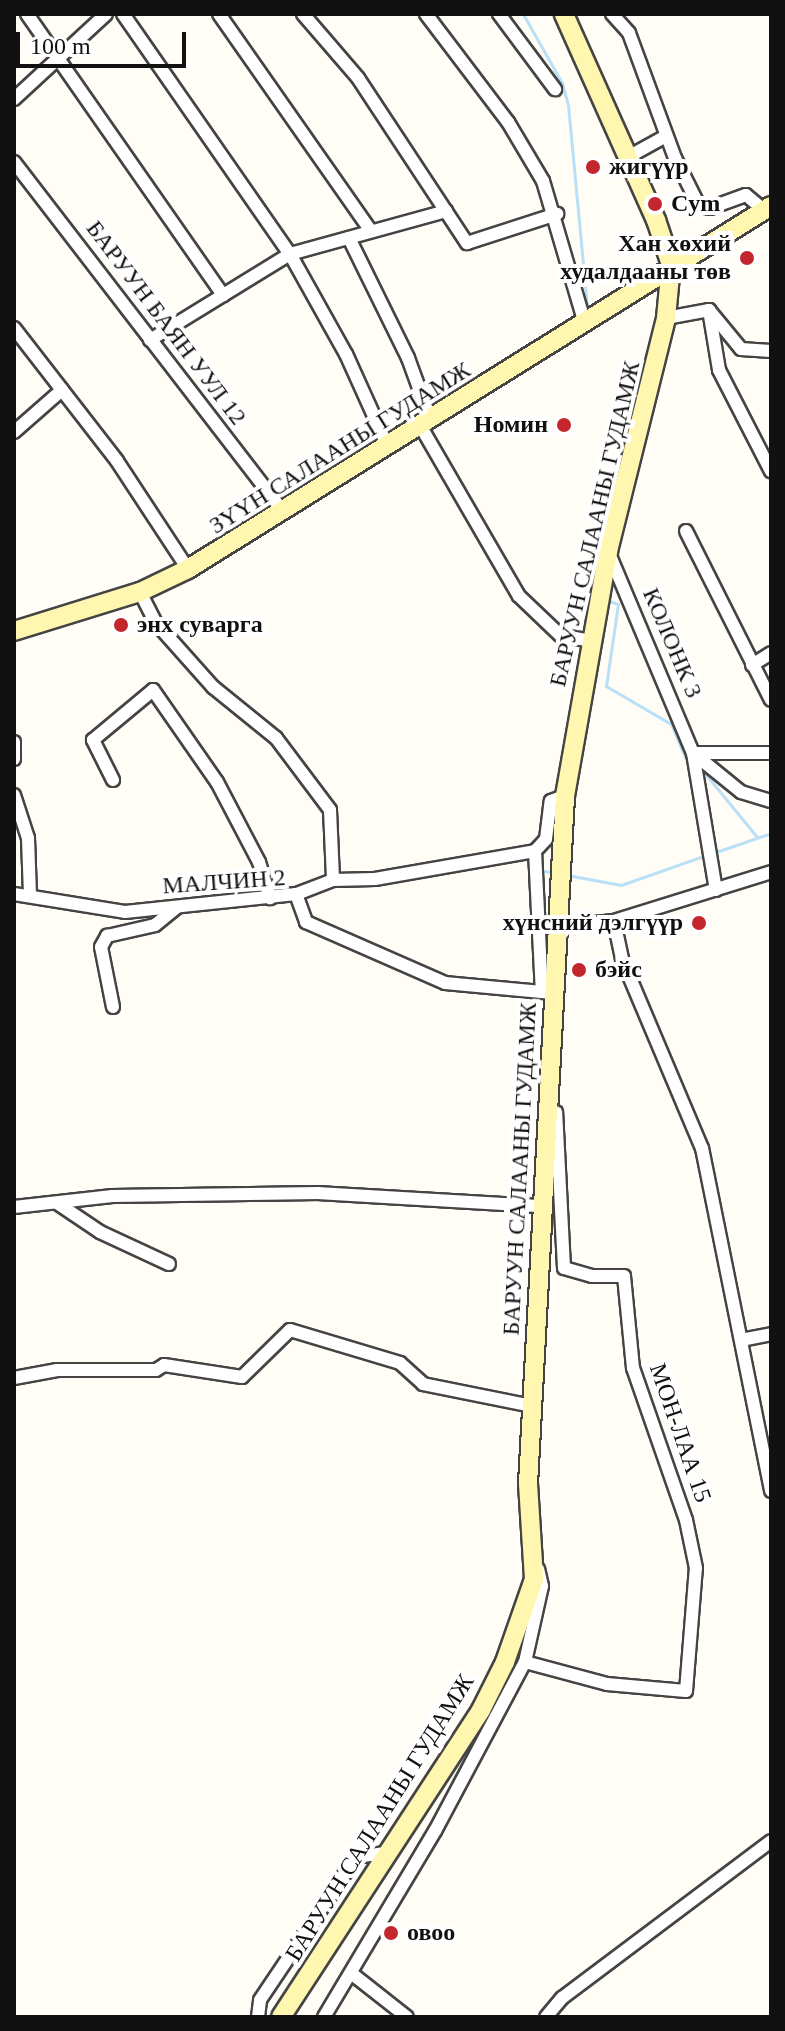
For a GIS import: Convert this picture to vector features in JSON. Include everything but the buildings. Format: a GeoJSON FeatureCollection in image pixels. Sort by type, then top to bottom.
{"type":"FeatureCollection","features":[{"type":"Feature","properties":{"kind":"main road"},"geometry":{"type":"LineString","coordinates":[[564,14],[628,157],[671,265]]}},
{"type":"Feature","properties":{"kind":"main road","name":"ЗҮҮН САЛААНЫ ГУДАМЖ"},"geometry":{"type":"LineString","coordinates":[[14,631],[140,592],[188,569],[585,324],[671,265],[768,208]]}},
{"type":"Feature","properties":{"kind":"main road","name":"БАРУУН САЛААНЫ ГУДАМЖ"},"geometry":{"type":"LineString","coordinates":[[281,2017],[391,1852],[505,1662],[534,1579],[528,1515],[548,993],[565,796],[608,551],[666,318],[671,265]]}},
{"type":"Feature","properties":{"kind":"street"},"geometry":{"type":"LineString","coordinates":[[27,14],[57,59],[99,112],[223,295]]}},
{"type":"Feature","properties":{"kind":"street"},"geometry":{"type":"LineString","coordinates":[[14,99],[106,14]]}},
{"type":"Feature","properties":{"kind":"street"},"geometry":{"type":"LineString","coordinates":[[123,14],[290,254],[346,354],[388,447]]}},
{"type":"Feature","properties":{"kind":"street"},"geometry":{"type":"LineString","coordinates":[[219,14],[371,231]]}},
{"type":"Feature","properties":{"kind":"street"},"geometry":{"type":"LineString","coordinates":[[303,14],[358,78],[467,243],[557,214]]}},
{"type":"Feature","properties":{"kind":"street"},"geometry":{"type":"LineString","coordinates":[[426,14],[508,122],[557,214],[585,324]]}},
{"type":"Feature","properties":{"kind":"street"},"geometry":{"type":"LineString","coordinates":[[499,14],[555,89]]}},
{"type":"Feature","properties":{"kind":"street"},"geometry":{"type":"LineString","coordinates":[[612,14],[629,33],[666,136],[699,206],[710,208],[746,195],[768,208]]}},
{"type":"Feature","properties":{"kind":"street"},"geometry":{"type":"LineString","coordinates":[[628,157],[666,136]]}},
{"type":"Feature","properties":{"kind":"street","name":"БАРУУН БАЯН УУЛ 12"},"geometry":{"type":"LineString","coordinates":[[14,162],[283,511]]}},
{"type":"Feature","properties":{"kind":"street"},"geometry":{"type":"LineString","coordinates":[[150,340],[290,254],[446,211]]}},
{"type":"Feature","properties":{"kind":"street"},"geometry":{"type":"LineString","coordinates":[[349,238],[408,358],[426,424],[519,596],[560,635],[591,641]]}},
{"type":"Feature","properties":{"kind":"street"},"geometry":{"type":"LineString","coordinates":[[666,318],[709,310]]}},
{"type":"Feature","properties":{"kind":"street"},"geometry":{"type":"LineString","coordinates":[[709,310],[741,349],[771,351]]}},
{"type":"Feature","properties":{"kind":"street"},"geometry":{"type":"LineString","coordinates":[[709,310],[719,370],[771,471]]}},
{"type":"Feature","properties":{"kind":"street"},"geometry":{"type":"LineString","coordinates":[[14,328],[62,390],[188,569]]}},
{"type":"Feature","properties":{"kind":"street"},"geometry":{"type":"LineString","coordinates":[[14,432],[62,390]]}},
{"type":"Feature","properties":{"kind":"street"},"geometry":{"type":"LineString","coordinates":[[686,531],[771,700]]}},
{"type":"Feature","properties":{"kind":"street","name":"КОЛОНК 3"},"geometry":{"type":"LineString","coordinates":[[608,551],[693,753]]}},
{"type":"Feature","properties":{"kind":"street"},"geometry":{"type":"LineString","coordinates":[[140,592],[156,623],[213,687],[276,738],[330,810],[333,880]]}},
{"type":"Feature","properties":{"kind":"street"},"geometry":{"type":"LineString","coordinates":[[752,665],[771,653]]}},
{"type":"Feature","properties":{"kind":"street"},"geometry":{"type":"LineString","coordinates":[[113,780],[93,740],[153,690],[217,782],[259,862],[270,898]]}},
{"type":"Feature","properties":{"kind":"street"},"geometry":{"type":"LineString","coordinates":[[14,742],[14,759]]}},
{"type":"Feature","properties":{"kind":"street"},"geometry":{"type":"LineString","coordinates":[[693,753],[771,753]]}},
{"type":"Feature","properties":{"kind":"street"},"geometry":{"type":"LineString","coordinates":[[693,753],[741,792],[771,801]]}},
{"type":"Feature","properties":{"kind":"street"},"geometry":{"type":"LineString","coordinates":[[693,753],[716,890]]}},
{"type":"Feature","properties":{"kind":"street"},"geometry":{"type":"LineString","coordinates":[[14,795],[28,838],[30,895]]}},
{"type":"Feature","properties":{"kind":"street"},"geometry":{"type":"LineString","coordinates":[[296,894],[333,880],[375,879],[535,851],[546,839],[551,801],[565,796]]}},
{"type":"Feature","properties":{"kind":"street"},"geometry":{"type":"LineString","coordinates":[[535,851],[548,993]]}},
{"type":"Feature","properties":{"kind":"street"},"geometry":{"type":"LineString","coordinates":[[556,927],[614,921],[771,872]]}},
{"type":"Feature","properties":{"kind":"street","name":"МАЛЧИН 2"},"geometry":{"type":"LineString","coordinates":[[14,894],[125,912],[296,894],[306,922],[445,983],[548,993]]}},
{"type":"Feature","properties":{"kind":"street"},"geometry":{"type":"LineString","coordinates":[[113,1007],[101,947],[107,936],[155,925],[177,907]]}},
{"type":"Feature","properties":{"kind":"street"},"geometry":{"type":"LineString","coordinates":[[614,921],[622,959],[702,1148],[771,1491]]}},
{"type":"Feature","properties":{"kind":"street","name":"МОН-ЛАА 15"},"geometry":{"type":"LineString","coordinates":[[525,1662],[607,1684],[686,1691],[696,1568],[686,1520],[633,1368],[624,1276],[592,1276],[564,1268],[558,1227],[557,1093],[545,1082]]}},
{"type":"Feature","properties":{"kind":"street"},"geometry":{"type":"LineString","coordinates":[[14,1207],[112,1196],[319,1193],[540,1206]]}},
{"type":"Feature","properties":{"kind":"street"},"geometry":{"type":"LineString","coordinates":[[57,1203],[100,1232],[169,1264]]}},
{"type":"Feature","properties":{"kind":"street"},"geometry":{"type":"LineString","coordinates":[[14,1378],[57,1370],[156,1370],[164,1365],[242,1377],[290,1330],[400,1363],[423,1384],[532,1406]]}},
{"type":"Feature","properties":{"kind":"street"},"geometry":{"type":"LineString","coordinates":[[741,1340],[771,1334]]}},
{"type":"Feature","properties":{"kind":"street"},"geometry":{"type":"LineString","coordinates":[[324,2017],[435,1831],[525,1662],[542,1586],[528,1515]]}},
{"type":"Feature","properties":{"kind":"street"},"geometry":{"type":"LineString","coordinates":[[546,2017],[562,1998],[771,1841]]}},
{"type":"Feature","properties":{"kind":"street"},"geometry":{"type":"LineString","coordinates":[[258,2017],[257,2005],[356,1857],[391,1852]]}},
{"type":"Feature","properties":{"kind":"street"},"geometry":{"type":"LineString","coordinates":[[312,1923],[335,1940]]}},
{"type":"Feature","properties":{"kind":"street"},"geometry":{"type":"LineString","coordinates":[[351,1973],[407,2017]]}},
{"type":"Feature","properties":{"kind":"waterway"},"geometry":{"type":"LineString","coordinates":[[523,14],[562,83],[568,105],[587,305]]}},
{"type":"Feature","properties":{"kind":"waterway"},"geometry":{"type":"LineString","coordinates":[[583,593],[590,595]]}},
{"type":"Feature","properties":{"kind":"waterway"},"geometry":{"type":"LineString","coordinates":[[609,601],[618,604],[606,686],[671,724],[686,759]]}},
{"type":"Feature","properties":{"kind":"waterway"},"geometry":{"type":"LineString","coordinates":[[703,771],[757,837]]}},
{"type":"Feature","properties":{"kind":"waterway"},"geometry":{"type":"LineString","coordinates":[[713,853],[771,833]]}},
{"type":"Feature","properties":{"kind":"waterway"},"geometry":{"type":"LineString","coordinates":[[567,875],[621,885],[706,855]]}},
{"type":"Feature","properties":{"kind":"waterway"},"geometry":{"type":"LineString","coordinates":[[544,871],[556,873]]}},
{"type":"Feature","properties":{"kind":"place","name":"жигүүр"},"geometry":{"type":"Point","coordinates":[593,167]}},
{"type":"Feature","properties":{"kind":"place","name":"Cym"},"geometry":{"type":"Point","coordinates":[655,204]}},
{"type":"Feature","properties":{"kind":"place","name":"Хан хөхий худалдааны төв"},"geometry":{"type":"Point","coordinates":[747,258]}},
{"type":"Feature","properties":{"kind":"place","name":"Номин"},"geometry":{"type":"Point","coordinates":[564,425]}},
{"type":"Feature","properties":{"kind":"place","name":"энх суварга"},"geometry":{"type":"Point","coordinates":[121,625]}},
{"type":"Feature","properties":{"kind":"place","name":"хүнсний дэлгүүр"},"geometry":{"type":"Point","coordinates":[699,923]}},
{"type":"Feature","properties":{"kind":"place","name":"бэйс"},"geometry":{"type":"Point","coordinates":[579,970]}},
{"type":"Feature","properties":{"kind":"place","name":"овоо"},"geometry":{"type":"Point","coordinates":[391,1933]}}]}
